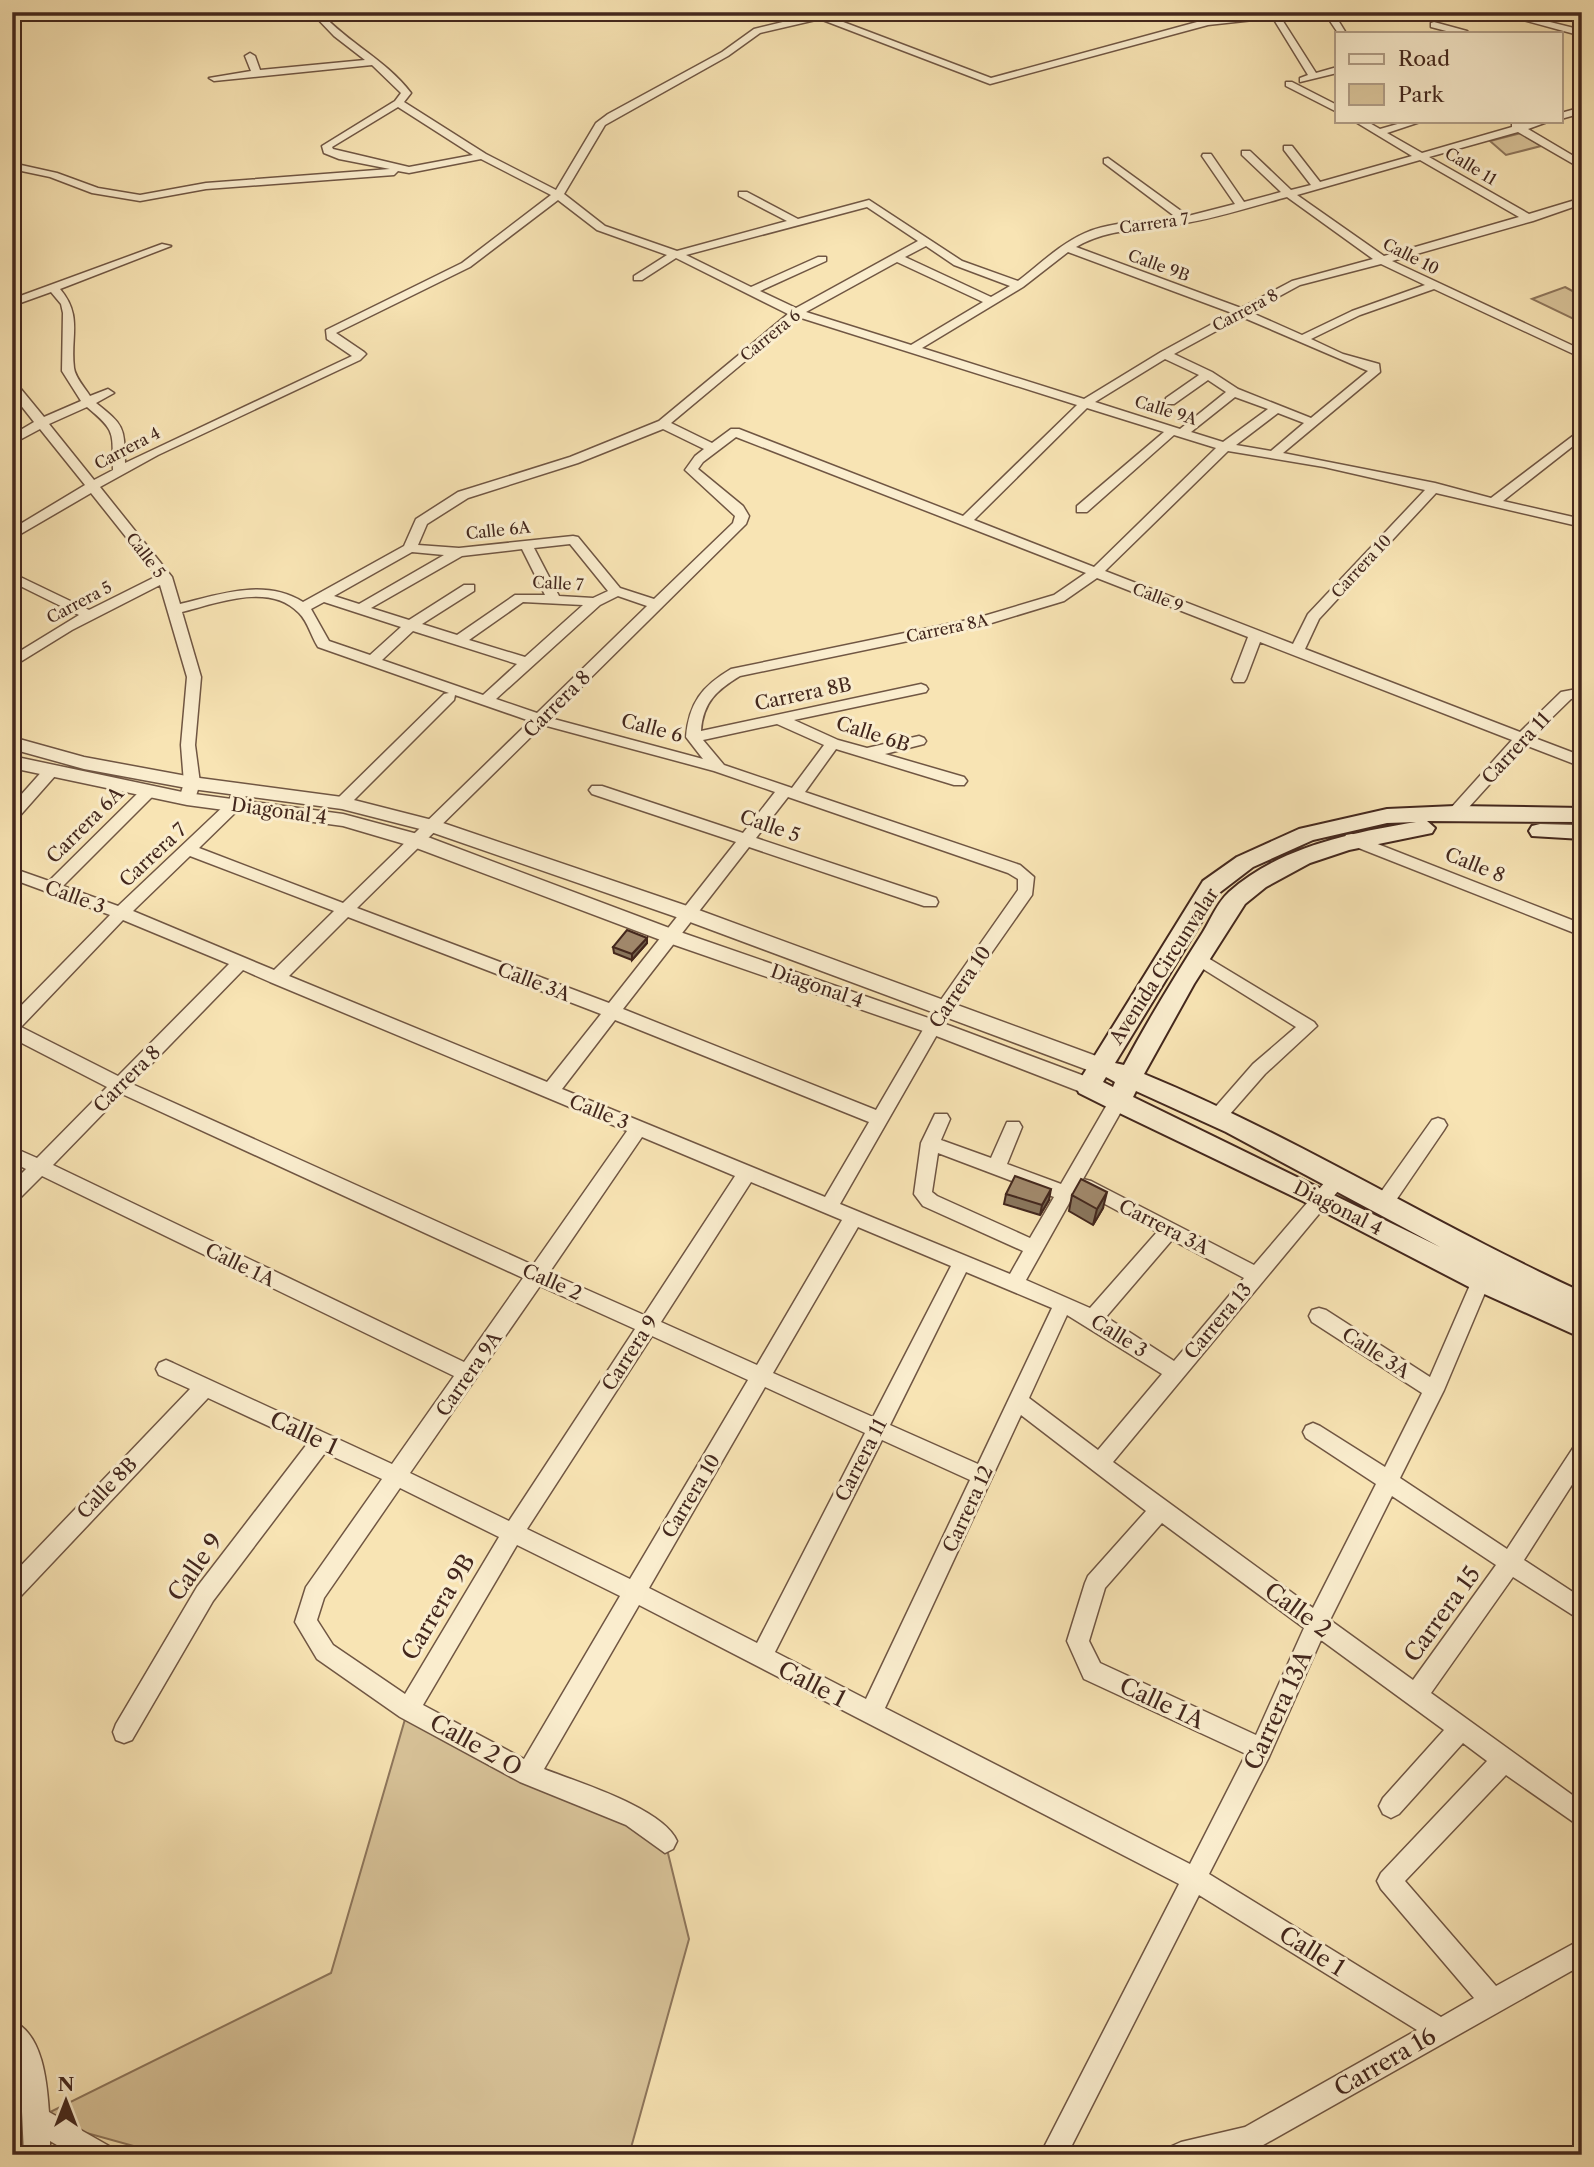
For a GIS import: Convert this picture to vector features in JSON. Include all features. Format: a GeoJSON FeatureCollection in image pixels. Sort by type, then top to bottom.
{"type":"FeatureCollection","features":[{"type":"Feature","properties":{"kind":"main road","name":"Avenida Circunvalar"},"geometry":{"type":"LineString","coordinates":[[1094,1076],[1212,887],[1245,862],[1307,834],[1387,816],[1455,813],[1582,815]]}},
{"type":"Feature","properties":{"kind":"main road","name":"Avenida Circunvalar"},"geometry":{"type":"LineString","coordinates":[[1124,1089],[1198,958],[1235,900],[1272,872],[1306,855],[1352,839],[1428,827],[1582,832]]}},
{"type":"Feature","properties":{"kind":"main road","name":"Diagonal 4"},"geometry":{"type":"LineString","coordinates":[[1094,1076],[1329,1189],[1485,1270],[1582,1304]]}},
{"type":"Feature","properties":{"kind":"main road","name":"Diagonal 4"},"geometry":{"type":"LineString","coordinates":[[1124,1089],[1217,1117],[1329,1189],[1383,1204],[1485,1270],[1582,1327]]}},
{"type":"Feature","properties":{"kind":"street"},"geometry":{"type":"LineString","coordinates":[[315,12],[340,38],[394,77],[406,93],[398,103],[327,146],[328,151],[339,156],[409,170]]}},
{"type":"Feature","properties":{"kind":"street"},"geometry":{"type":"LineString","coordinates":[[775,12],[794,22]]}},
{"type":"Feature","properties":{"kind":"street"},"geometry":{"type":"LineString","coordinates":[[558,195],[601,123],[725,54],[748,36],[839,12]]}},
{"type":"Feature","properties":{"kind":"street"},"geometry":{"type":"LineString","coordinates":[[820,16],[990,81],[1186,27],[1234,19],[1310,12]]}},
{"type":"Feature","properties":{"kind":"street"},"geometry":{"type":"LineString","coordinates":[[1328,12],[1341,32]]}},
{"type":"Feature","properties":{"kind":"street"},"geometry":{"type":"LineString","coordinates":[[1498,12],[1582,34]]}},
{"type":"Feature","properties":{"kind":"street"},"geometry":{"type":"LineString","coordinates":[[1512,16],[1523,12]]}},
{"type":"Feature","properties":{"kind":"street"},"geometry":{"type":"LineString","coordinates":[[1276,16],[1314,77]]}},
{"type":"Feature","properties":{"kind":"street"},"geometry":{"type":"LineString","coordinates":[[1434,25],[1460,32]]}},
{"type":"Feature","properties":{"kind":"street"},"geometry":{"type":"LineString","coordinates":[[1562,40],[1582,34]]}},
{"type":"Feature","properties":{"kind":"street"},"geometry":{"type":"LineString","coordinates":[[250,56],[257,74]]}},
{"type":"Feature","properties":{"kind":"street"},"geometry":{"type":"LineString","coordinates":[[214,78],[372,62]]}},
{"type":"Feature","properties":{"kind":"street"},"geometry":{"type":"LineString","coordinates":[[1334,106],[1289,84],[1335,72]]}},
{"type":"Feature","properties":{"kind":"street","name":"Calle 9A"},"geometry":{"type":"LineString","coordinates":[[398,103],[482,156],[558,195],[601,228],[676,254],[796,313],[1225,447],[1273,454],[1435,487],[1582,523]]}},
{"type":"Feature","properties":{"kind":"street"},"geometry":{"type":"LineString","coordinates":[[1562,116],[1581,112]]}},
{"type":"Feature","properties":{"kind":"street","name":"Calle 11"},"geometry":{"type":"LineString","coordinates":[[1361,122],[1424,156],[1528,219]]}},
{"type":"Feature","properties":{"kind":"street"},"geometry":{"type":"LineString","coordinates":[[1380,132],[1415,122]]}},
{"type":"Feature","properties":{"kind":"street"},"geometry":{"type":"LineString","coordinates":[[1509,122],[1582,166]]}},
{"type":"Feature","properties":{"kind":"street","name":"Carrera 7"},"geometry":{"type":"LineString","coordinates":[[911,349],[992,302],[1089,235],[1112,229],[1186,220],[1318,186],[1541,122]]}},
{"type":"Feature","properties":{"kind":"street"},"geometry":{"type":"LineString","coordinates":[[1288,148],[1318,186]]}},
{"type":"Feature","properties":{"kind":"street","name":"Calle 10"},"geometry":{"type":"LineString","coordinates":[[1246,153],[1288,193],[1380,259],[1582,355]]}},
{"type":"Feature","properties":{"kind":"street"},"geometry":{"type":"LineString","coordinates":[[12,166],[53,175],[96,191],[140,198],[206,186],[375,175],[482,156]]}},
{"type":"Feature","properties":{"kind":"street"},"geometry":{"type":"LineString","coordinates":[[1207,156],[1241,205]]}},
{"type":"Feature","properties":{"kind":"street"},"geometry":{"type":"LineString","coordinates":[[1108,161],[1186,220]]}},
{"type":"Feature","properties":{"kind":"street"},"geometry":{"type":"LineString","coordinates":[[743,194],[796,222]]}},
{"type":"Feature","properties":{"kind":"street","name":"Carrera 4"},"geometry":{"type":"LineString","coordinates":[[12,535],[119,471],[359,356],[331,337],[330,332],[466,265],[558,195]]}},
{"type":"Feature","properties":{"kind":"street","name":"Carrera 8"},"geometry":{"type":"LineString","coordinates":[[964,523],[1084,404],[1240,312],[1296,283],[1528,219],[1582,201]]}},
{"type":"Feature","properties":{"kind":"street"},"geometry":{"type":"LineString","coordinates":[[638,278],[676,254],[869,204],[958,263],[1018,285]]}},
{"type":"Feature","properties":{"kind":"street","name":"Carrera 6"},"geometry":{"type":"LineString","coordinates":[[410,548],[421,522],[463,495],[574,460],[663,424],[796,313],[925,242]]}},
{"type":"Feature","properties":{"kind":"street"},"geometry":{"type":"LineString","coordinates":[[12,303],[166,246]]}},
{"type":"Feature","properties":{"kind":"street","name":"Calle 9B"},"geometry":{"type":"LineString","coordinates":[[1067,248],[1240,312]]}},
{"type":"Feature","properties":{"kind":"street"},"geometry":{"type":"LineString","coordinates":[[896,257],[992,302]]}},
{"type":"Feature","properties":{"kind":"street"},"geometry":{"type":"LineString","coordinates":[[751,291],[822,259]]}},
{"type":"Feature","properties":{"kind":"street"},"geometry":{"type":"LineString","coordinates":[[1303,340],[1356,313],[1434,285]]}},
{"type":"Feature","properties":{"kind":"street"},"geometry":{"type":"LineString","coordinates":[[54,289],[66,303],[69,313],[68,371],[88,402],[114,424],[118,434],[119,471]]}},
{"type":"Feature","properties":{"kind":"street"},"geometry":{"type":"LineString","coordinates":[[1240,312],[1339,356],[1374,367],[1374,372],[1273,454]]}},
{"type":"Feature","properties":{"kind":"street"},"geometry":{"type":"LineString","coordinates":[[1165,354],[1208,375],[1234,392],[1311,422]]}},
{"type":"Feature","properties":{"kind":"street"},"geometry":{"type":"LineString","coordinates":[[1170,401],[1208,375]]}},
{"type":"Feature","properties":{"kind":"street","name":"Calle 5"},"geometry":{"type":"LineString","coordinates":[[12,386],[165,577],[194,677],[188,745],[190,791]]}},
{"type":"Feature","properties":{"kind":"street"},"geometry":{"type":"LineString","coordinates":[[1082,509],[1178,432],[1234,392]]}},
{"type":"Feature","properties":{"kind":"street"},"geometry":{"type":"LineString","coordinates":[[12,440],[41,423],[108,393]]}},
{"type":"Feature","properties":{"kind":"street","name":"Carrera 8A"},"geometry":{"type":"LineString","coordinates":[[693,737],[694,715],[707,689],[736,673],[980,622],[1059,598],[1095,573],[1225,447],[1277,408]]}},
{"type":"Feature","properties":{"kind":"street"},"geometry":{"type":"LineString","coordinates":[[663,424],[714,449]]}},
{"type":"Feature","properties":{"kind":"street","name":"Carrera 8"},"geometry":{"type":"LineString","coordinates":[[276,978],[739,524],[742,516],[738,509],[691,470],[692,466],[735,432]]}},
{"type":"Feature","properties":{"kind":"street","name":"Calle 9"},"geometry":{"type":"LineString","coordinates":[[735,432],[1582,762]]}},
{"type":"Feature","properties":{"kind":"street"},"geometry":{"type":"LineString","coordinates":[[1495,501],[1582,433]]}},
{"type":"Feature","properties":{"kind":"street","name":"Carrera 10"},"geometry":{"type":"LineString","coordinates":[[1297,651],[1313,617],[1435,487]]}},
{"type":"Feature","properties":{"kind":"street","name":"Calle 6A"},"geometry":{"type":"LineString","coordinates":[[410,548],[459,552],[568,541],[593,561],[615,592]]}},
{"type":"Feature","properties":{"kind":"street"},"geometry":{"type":"LineString","coordinates":[[526,545],[554,600]]}},
{"type":"Feature","properties":{"kind":"street"},"geometry":{"type":"LineString","coordinates":[[303,608],[410,548]]}},
{"type":"Feature","properties":{"kind":"street"},"geometry":{"type":"LineString","coordinates":[[360,609],[459,552]]}},
{"type":"Feature","properties":{"kind":"street"},"geometry":{"type":"LineString","coordinates":[[12,577],[91,616]]}},
{"type":"Feature","properties":{"kind":"street","name":"Carrera 5"},"geometry":{"type":"LineString","coordinates":[[12,663],[29,649],[165,577]]}},
{"type":"Feature","properties":{"kind":"street"},"geometry":{"type":"LineString","coordinates":[[371,662],[411,625],[469,588]]}},
{"type":"Feature","properties":{"kind":"street","name":"Calle 6"},"geometry":{"type":"LineString","coordinates":[[176,610],[253,592],[285,597],[303,608],[323,644],[541,720],[719,768],[1014,869],[1026,877]]}},
{"type":"Feature","properties":{"kind":"street"},"geometry":{"type":"LineString","coordinates":[[486,701],[595,603],[615,592],[626,593],[657,605]]}},
{"type":"Feature","properties":{"kind":"street"},"geometry":{"type":"LineString","coordinates":[[323,597],[528,663]]}},
{"type":"Feature","properties":{"kind":"street","name":"Calle 7"},"geometry":{"type":"LineString","coordinates":[[458,641],[520,598],[595,603]]}},
{"type":"Feature","properties":{"kind":"street"},"geometry":{"type":"LineString","coordinates":[[1239,679],[1256,635]]}},
{"type":"Feature","properties":{"kind":"street","name":"Carrera 8B"},"geometry":{"type":"LineString","coordinates":[[693,737],[921,689]]}},
{"type":"Feature","properties":{"kind":"street","name":"Carrera 11"},"geometry":{"type":"LineString","coordinates":[[1455,813],[1566,695],[1582,691]]}},
{"type":"Feature","properties":{"kind":"street"},"geometry":{"type":"LineString","coordinates":[[342,803],[449,697]]}},
{"type":"Feature","properties":{"kind":"street","name":"Calle 6B"},"geometry":{"type":"LineString","coordinates":[[778,719],[832,743],[959,781]]}},
{"type":"Feature","properties":{"kind":"street"},"geometry":{"type":"LineString","coordinates":[[693,737],[719,768]]}},
{"type":"Feature","properties":{"kind":"street"},"geometry":{"type":"LineString","coordinates":[[867,753],[919,741]]}},
{"type":"Feature","properties":{"kind":"street","name":"Diagonal 4"},"geometry":{"type":"LineString","coordinates":[[12,743],[190,791],[237,797],[342,803],[433,826],[689,914],[944,1008],[1094,1076]]}},
{"type":"Feature","properties":{"kind":"street"},"geometry":{"type":"LineString","coordinates":[[550,1091],[611,1011],[673,937],[744,839],[832,743]]}},
{"type":"Feature","properties":{"kind":"street","name":"Diagonal 4"},"geometry":{"type":"LineString","coordinates":[[12,762],[148,792],[190,791]]}},
{"type":"Feature","properties":{"kind":"street"},"geometry":{"type":"LineString","coordinates":[[12,815],[50,772]]}},
{"type":"Feature","properties":{"kind":"street","name":"Calle 5"},"geometry":{"type":"LineString","coordinates":[[597,790],[930,902]]}},
{"type":"Feature","properties":{"kind":"street","name":"Carrera 6A"},"geometry":{"type":"LineString","coordinates":[[51,888],[148,792]]}},
{"type":"Feature","properties":{"kind":"street","name":"Carrera 7"},"geometry":{"type":"LineString","coordinates":[[12,1028],[237,797]]}},
{"type":"Feature","properties":{"kind":"street","name":"Diagonal 4"},"geometry":{"type":"LineString","coordinates":[[237,797],[343,820],[418,841],[673,937],[933,1027],[1094,1076]]}},
{"type":"Feature","properties":{"kind":"street","name":"Calle 8"},"geometry":{"type":"LineString","coordinates":[[1352,839],[1582,930]]}},
{"type":"Feature","properties":{"kind":"street","name":"Calle 3A"},"geometry":{"type":"LineString","coordinates":[[188,850],[611,1011],[878,1118]]}},
{"type":"Feature","properties":{"kind":"street","name":"Calle 3"},"geometry":{"type":"LineString","coordinates":[[12,873],[121,914],[1063,1304],[1093,1319],[1175,1372]]}},
{"type":"Feature","properties":{"kind":"street","name":"Carrera 10"},"geometry":{"type":"LineString","coordinates":[[829,1207],[878,1118],[944,1008],[1026,891],[1026,877]]}},
{"type":"Feature","properties":{"kind":"street"},"geometry":{"type":"LineString","coordinates":[[1198,958],[1308,1026],[1259,1069],[1217,1117]]}},
{"type":"Feature","properties":{"kind":"street","name":"Carrera 8"},"geometry":{"type":"LineString","coordinates":[[12,1195],[240,963]]}},
{"type":"Feature","properties":{"kind":"street"},"geometry":{"type":"LineString","coordinates":[[12,1028],[121,1086]]}},
{"type":"Feature","properties":{"kind":"street","name":"Calle 2"},"geometry":{"type":"LineString","coordinates":[[121,1086],[983,1476]]}},
{"type":"Feature","properties":{"kind":"street"},"geometry":{"type":"LineString","coordinates":[[1014,1284],[1124,1089]]}},
{"type":"Feature","properties":{"kind":"street"},"geometry":{"type":"LineString","coordinates":[[941,1119],[930,1143],[923,1194],[930,1201],[1034,1248]]}},
{"type":"Feature","properties":{"kind":"street"},"geometry":{"type":"LineString","coordinates":[[1383,1204],[1438,1125]]}},
{"type":"Feature","properties":{"kind":"street"},"geometry":{"type":"LineString","coordinates":[[997,1167],[1013,1127]]}},
{"type":"Feature","properties":{"kind":"street","name":"Carrera 9A"},"geometry":{"type":"LineString","coordinates":[[306,1622],[314,1594],[639,1128]]}},
{"type":"Feature","properties":{"kind":"street"},"geometry":{"type":"LineString","coordinates":[[930,1143],[997,1167],[1068,1186]]}},
{"type":"Feature","properties":{"kind":"street","name":"Calle 1A"},"geometry":{"type":"LineString","coordinates":[[12,1154],[469,1374]]}},
{"type":"Feature","properties":{"kind":"street","name":"Carrera 9"},"geometry":{"type":"LineString","coordinates":[[513,1532],[747,1173]]}},
{"type":"Feature","properties":{"kind":"street","name":"Carrera 3A"},"geometry":{"type":"LineString","coordinates":[[1068,1186],[1171,1229],[1256,1275]]}},
{"type":"Feature","properties":{"kind":"street","name":"Carrera 13"},"geometry":{"type":"LineString","coordinates":[[1100,1463],[1329,1189]]}},
{"type":"Feature","properties":{"kind":"street","name":"Carrera 10"},"geometry":{"type":"LineString","coordinates":[[528,1774],[854,1217]]}},
{"type":"Feature","properties":{"kind":"street"},"geometry":{"type":"LineString","coordinates":[[1093,1319],[1171,1229]]}},
{"type":"Feature","properties":{"kind":"street","name":"Carrera 11"},"geometry":{"type":"LineString","coordinates":[[761,1658],[961,1262]]}},
{"type":"Feature","properties":{"kind":"street","name":"Carrera 13A"},"geometry":{"type":"LineString","coordinates":[[1053,2155],[1261,1749],[1317,1624],[1390,1483],[1434,1390],[1485,1270]]}},
{"type":"Feature","properties":{"kind":"street","name":"Carrera 12"},"geometry":{"type":"LineString","coordinates":[[871,1714],[1063,1304]]}},
{"type":"Feature","properties":{"kind":"street","name":"Calle 3A"},"geometry":{"type":"LineString","coordinates":[[1319,1316],[1434,1390]]}},
{"type":"Feature","properties":{"kind":"street","name":"Calle 1"},"geometry":{"type":"LineString","coordinates":[[166,1369],[635,1592],[1195,1879],[1441,2031]]}},
{"type":"Feature","properties":{"kind":"street","name":"Calle 8B"},"geometry":{"type":"LineString","coordinates":[[12,1590],[204,1388]]}},
{"type":"Feature","properties":{"kind":"street","name":"Calle 2"},"geometry":{"type":"LineString","coordinates":[[1018,1401],[1160,1510],[1582,1816]]}},
{"type":"Feature","properties":{"kind":"street"},"geometry":{"type":"LineString","coordinates":[[1313,1432],[1367,1465],[1582,1611]]}},
{"type":"Feature","properties":{"kind":"street","name":"Calle 9"},"geometry":{"type":"LineString","coordinates":[[124,1732],[205,1594],[322,1441]]}},
{"type":"Feature","properties":{"kind":"street","name":"Carrera 15"},"geometry":{"type":"LineString","coordinates":[[1416,1695],[1510,1563],[1582,1451]]}},
{"type":"Feature","properties":{"kind":"street","name":"Calle 1A"},"geometry":{"type":"LineString","coordinates":[[1160,1510],[1096,1583],[1078,1641],[1092,1671],[1261,1749]]}},
{"type":"Feature","properties":{"kind":"street","name":"Carrera 9B"},"geometry":{"type":"LineString","coordinates":[[408,1709],[513,1532]]}},
{"type":"Feature","properties":{"kind":"street","name":"Calle 2 O"},"geometry":{"type":"LineString","coordinates":[[306,1622],[325,1653],[408,1709],[528,1774],[634,1817],[665,1841]]}},
{"type":"Feature","properties":{"kind":"street"},"geometry":{"type":"LineString","coordinates":[[1391,1806],[1462,1727]]}},
{"type":"Feature","properties":{"kind":"street"},"geometry":{"type":"LineString","coordinates":[[1493,2001],[1389,1881],[1506,1759]]}},
{"type":"Feature","properties":{"kind":"street","name":"Carrera 16"},"geometry":{"type":"LineString","coordinates":[[1181,2155],[1249,2139],[1582,1951]]}},
{"type":"Feature","properties":{"kind":"street"},"geometry":{"type":"LineString","coordinates":[[18,2037],[29,2062],[37,2155]]}},
{"type":"Feature","properties":{"kind":"street"},"geometry":{"type":"LineString","coordinates":[[36,2119],[100,2155]]}},
{"type":"Feature","properties":{"kind":"green space"},"geometry":{"type":"Polygon","coordinates":[[[1521,133],[1541,146],[1506,155],[1490,141],[1521,133]]]}},
{"type":"Feature","properties":{"kind":"green space"},"geometry":{"type":"Polygon","coordinates":[[[1565,287],[1582,296],[1582,323],[1532,299],[1565,287]]]}},
{"type":"Feature","properties":{"kind":"green space"},"geometry":{"type":"Polygon","coordinates":[[[408,1709],[665,1841],[689,1939],[629,2155],[166,2155],[36,2119],[331,1973],[408,1709]]]}},
{"type":"Feature","properties":{"kind":"building"},"geometry":{"type":"Polygon","coordinates":[[[627,930],[647,938],[632,954],[613,947],[627,930]]]}},
{"type":"Feature","properties":{"kind":"building"},"geometry":{"type":"Polygon","coordinates":[[[1015,1176],[1051,1189],[1042,1205],[1006,1194],[1015,1176]]]}},
{"type":"Feature","properties":{"kind":"building"},"geometry":{"type":"Polygon","coordinates":[[[1081,1179],[1107,1192],[1097,1209],[1072,1195],[1081,1179]]]}}]}
